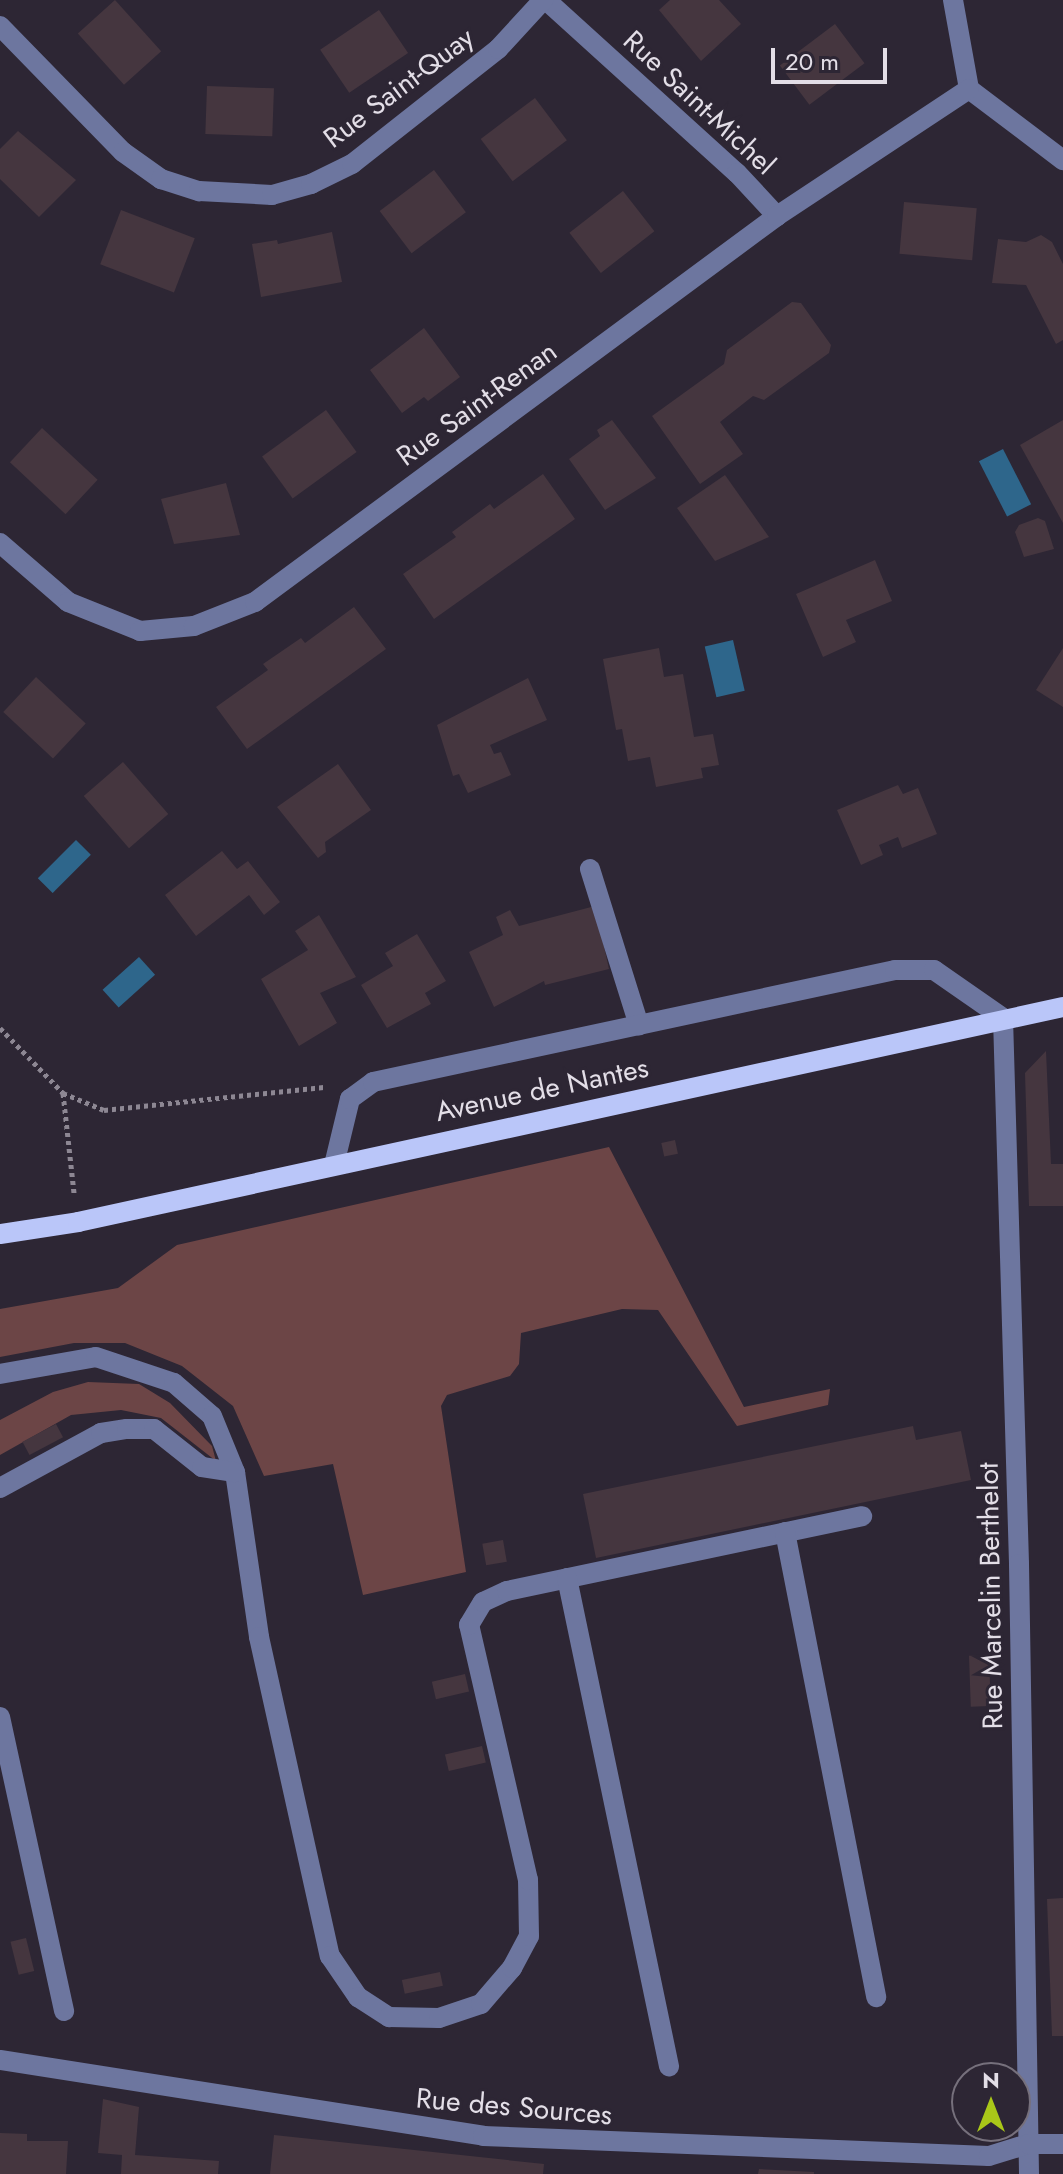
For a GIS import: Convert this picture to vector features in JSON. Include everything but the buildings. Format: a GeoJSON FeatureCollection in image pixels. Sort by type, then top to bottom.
{"type":"FeatureCollection","features":[{"type":"Feature","properties":{"kind":"main road","name":"Avenue de Nantes"},"geometry":{"type":"LineString","coordinates":[[0,1234],[78,1222],[1063,1007]]}},
{"type":"Feature","properties":{"kind":"main road","name":"Avenue de Nantes"},"geometry":{"type":"LineString","coordinates":[[0,1242],[34,1229]]}},
{"type":"Feature","properties":{"kind":"street","name":"Rue Saint-Quay"},"geometry":{"type":"LineString","coordinates":[[0,26],[123,152],[161,179],[199,191],[272,195],[352,164],[498,49],[545,0]]}},
{"type":"Feature","properties":{"kind":"street","name":"Rue Saint-Michel"},"geometry":{"type":"LineString","coordinates":[[545,0],[737,173],[777,216]]}},
{"type":"Feature","properties":{"kind":"street"},"geometry":{"type":"LineString","coordinates":[[953,0],[969,89],[1063,160]]}},
{"type":"Feature","properties":{"kind":"street","name":"Rue Saint-Renan"},"geometry":{"type":"LineString","coordinates":[[0,543],[68,602],[140,631],[194,626],[255,602],[777,216],[969,89]]}},
{"type":"Feature","properties":{"kind":"street"},"geometry":{"type":"LineString","coordinates":[[590,869],[639,1025]]}},
{"type":"Feature","properties":{"kind":"street"},"geometry":{"type":"LineString","coordinates":[[334,1165],[350,1099],[373,1082],[895,970],[934,970],[1003,1018]]}},
{"type":"Feature","properties":{"kind":"street","name":"Rue Marcelin Berthelot"},"geometry":{"type":"LineString","coordinates":[[1003,1018],[1019,1564],[1029,2174]]}},
{"type":"Feature","properties":{"kind":"street"},"geometry":{"type":"LineString","coordinates":[[0,1374],[96,1357],[132,1365],[174,1383],[212,1416],[235,1472],[259,1637],[330,1956],[358,1997],[389,2017],[439,2018],[481,2004],[512,1968],[529,1936],[528,1880],[469,1625],[483,1602],[507,1591],[862,1516]]}},
{"type":"Feature","properties":{"kind":"street"},"geometry":{"type":"LineString","coordinates":[[0,1488],[101,1433],[127,1429],[154,1429],[202,1467],[235,1472]]}},
{"type":"Feature","properties":{"kind":"street"},"geometry":{"type":"LineString","coordinates":[[785,1532],[876,1997]]}},
{"type":"Feature","properties":{"kind":"street"},"geometry":{"type":"LineString","coordinates":[[567,1578],[669,2066]]}},
{"type":"Feature","properties":{"kind":"street"},"geometry":{"type":"LineString","coordinates":[[0,1717],[64,2011]]}},
{"type":"Feature","properties":{"kind":"street","name":"Rue des Sources"},"geometry":{"type":"LineString","coordinates":[[0,2060],[483,2136],[989,2156],[1028,2144],[1063,2144]]}},
{"type":"Feature","properties":{"kind":"path"},"geometry":{"type":"LineString","coordinates":[[0,1028],[63,1093],[104,1110],[373,1082]]}},
{"type":"Feature","properties":{"kind":"path"},"geometry":{"type":"LineString","coordinates":[[63,1093],[78,1222]]}},
{"type":"Feature","properties":{"kind":"shaded area"},"geometry":{"type":"Polygon","coordinates":[[[609,1147],[744,1407],[830,1389],[828,1405],[737,1426],[658,1310],[622,1309],[521,1333],[519,1364],[510,1376],[447,1395],[441,1406],[466,1572],[363,1595],[333,1464],[264,1476],[233,1406],[182,1366],[125,1343],[74,1343],[0,1357],[0,1309],[118,1288],[177,1245],[609,1147]]]}},
{"type":"Feature","properties":{"kind":"shaded area"},"geometry":{"type":"Polygon","coordinates":[[[88,1382],[139,1384],[170,1403],[212,1446],[216,1461],[161,1418],[121,1410],[71,1415],[0,1455],[0,1420],[53,1392],[88,1382]]]}},
{"type":"Feature","properties":{"kind":"water"},"geometry":{"type":"Polygon","coordinates":[[[1003,449],[1031,504],[1007,517],[979,461],[1003,449]]]}},
{"type":"Feature","properties":{"kind":"water"},"geometry":{"type":"Polygon","coordinates":[[[733,640],[745,691],[716,697],[705,647],[733,640]]]}},
{"type":"Feature","properties":{"kind":"water"},"geometry":{"type":"Polygon","coordinates":[[[76,840],[91,855],[53,893],[38,878],[76,840]]]}},
{"type":"Feature","properties":{"kind":"water"},"geometry":{"type":"Polygon","coordinates":[[[139,957],[155,975],[119,1008],[103,990],[139,957]]]}}]}
